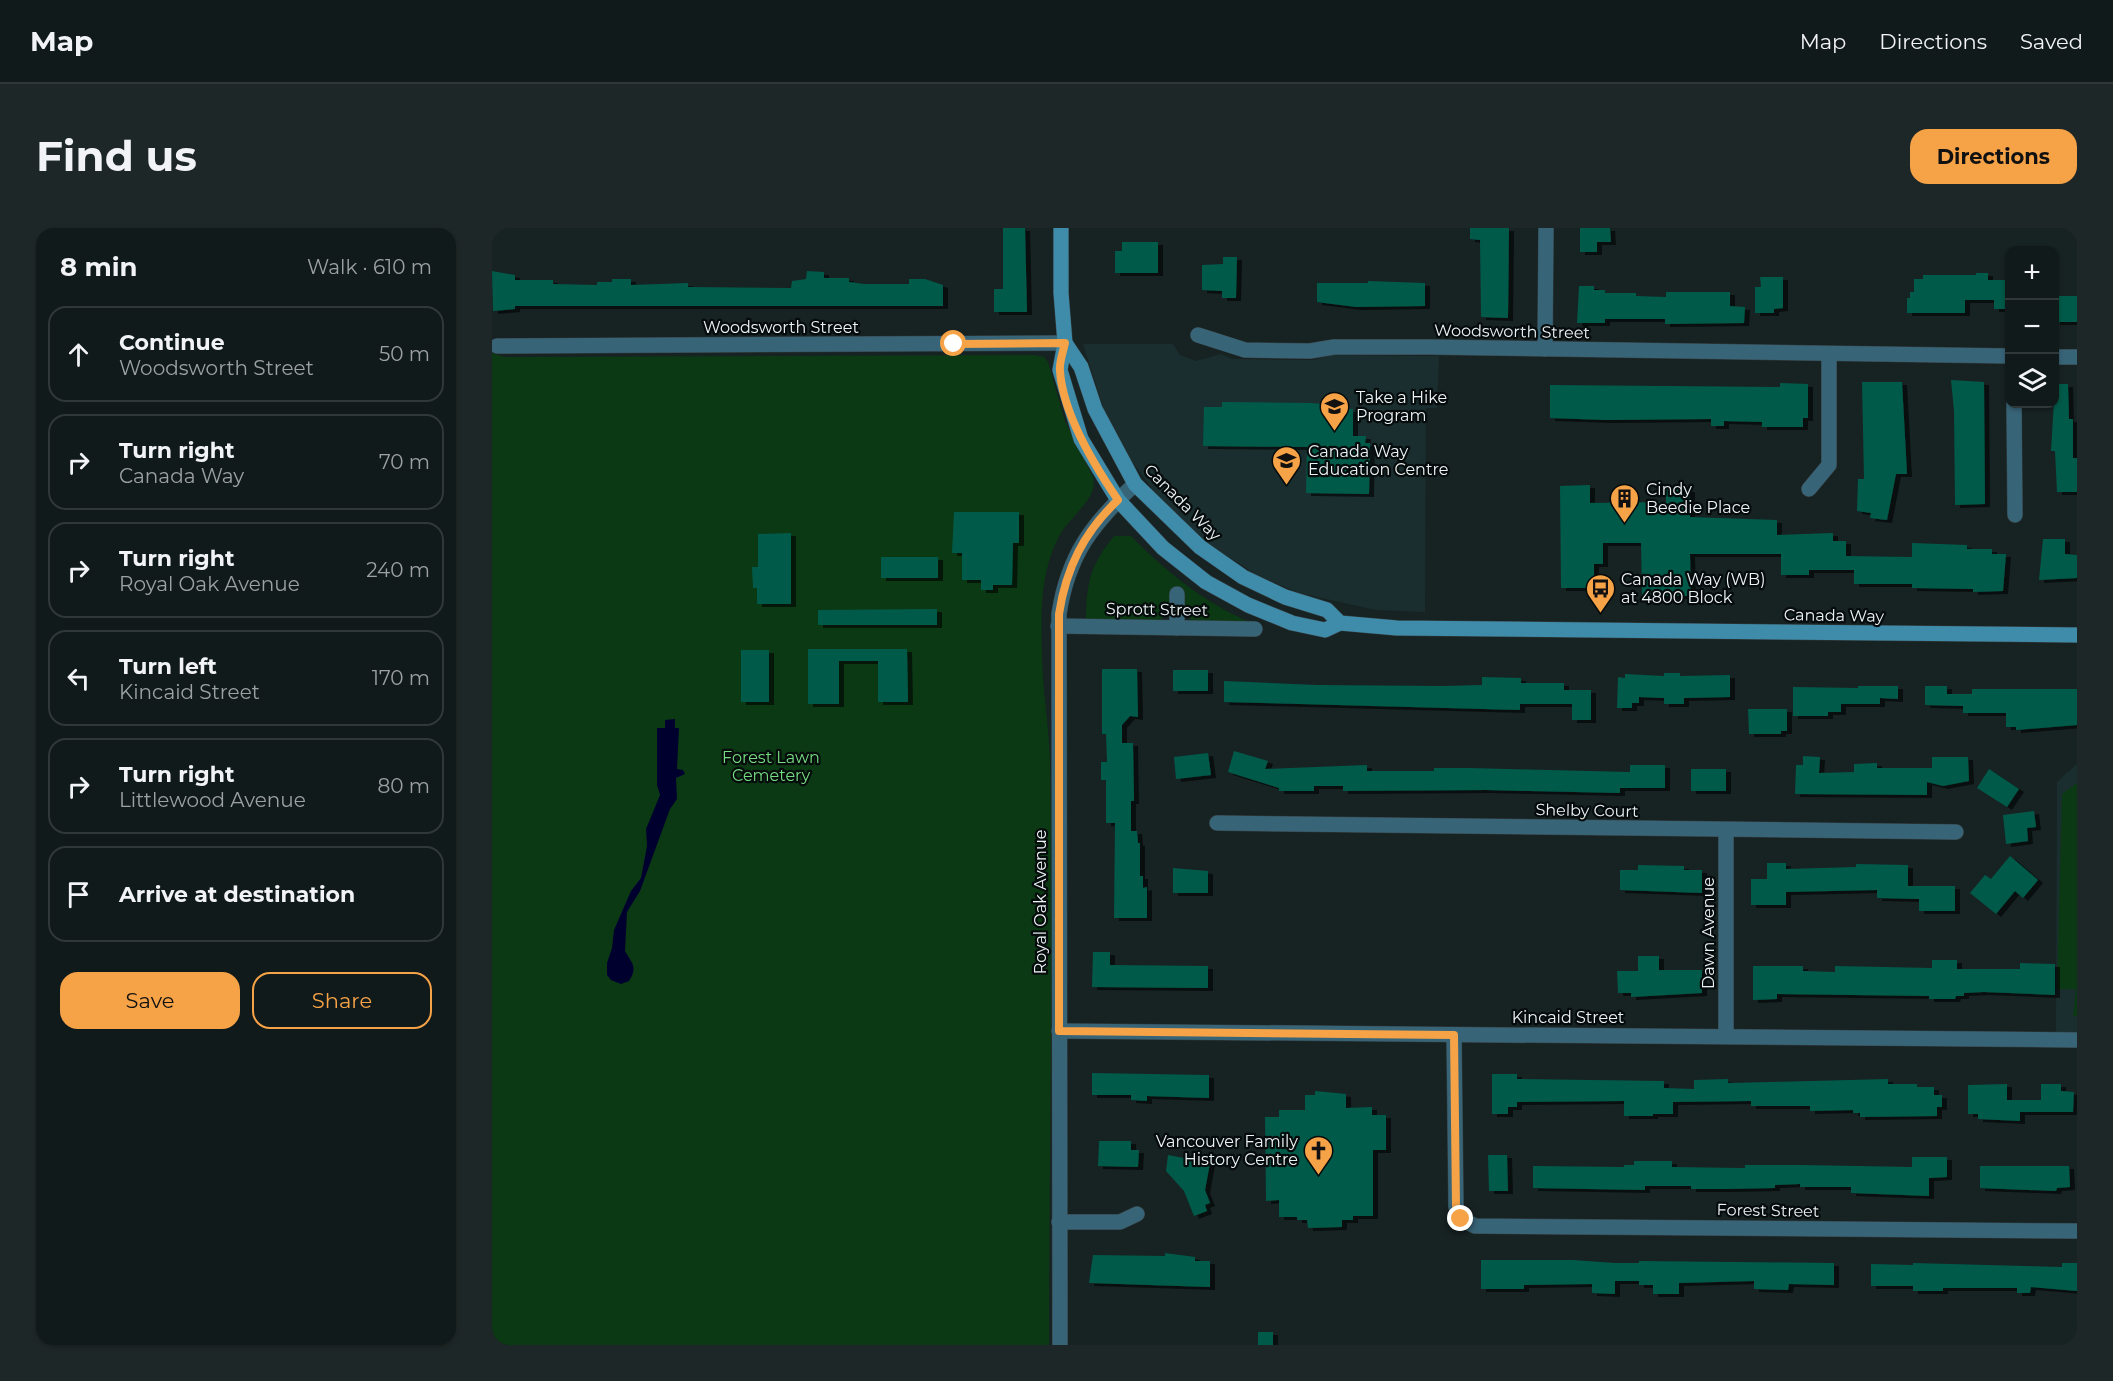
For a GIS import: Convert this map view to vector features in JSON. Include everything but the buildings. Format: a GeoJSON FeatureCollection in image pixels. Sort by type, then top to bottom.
{"type":"FeatureCollection","features":[{"type":"Feature","properties":{"kind":"main road","name":"Canada Way"},"geometry":{"type":"LineString","coordinates":[[1061,228],[1061,293],[1065,343],[1060,370],[1081,439],[1118,500],[1163,548],[1206,582],[1248,605],[1292,623],[1325,630],[1340,623],[1397,628],[2077,635]]}},
{"type":"Feature","properties":{"kind":"main road","name":"Canada Way"},"geometry":{"type":"LineString","coordinates":[[1065,343],[1081,368],[1095,409],[1135,484],[1200,547],[1222,563],[1285,597],[1327,610],[1340,623]]}},
{"type":"Feature","properties":{"kind":"street"},"geometry":{"type":"LineString","coordinates":[[1545,349],[1546,228]]}},
{"type":"Feature","properties":{"kind":"street","name":"Woodsworth Street"},"geometry":{"type":"LineString","coordinates":[[1198,335],[1245,350],[1310,351],[1334,347],[2005,356]]}},
{"type":"Feature","properties":{"kind":"street","name":"Woodsworth Street"},"geometry":{"type":"LineString","coordinates":[[497,346],[1065,343]]}},
{"type":"Feature","properties":{"kind":"street"},"geometry":{"type":"LineString","coordinates":[[1809,489],[1829,465],[1829,355]]}},
{"type":"Feature","properties":{"kind":"street"},"geometry":{"type":"LineString","coordinates":[[2059,357],[2077,357]]}},
{"type":"Feature","properties":{"kind":"street"},"geometry":{"type":"LineString","coordinates":[[2014,408],[2015,515]]}},
{"type":"Feature","properties":{"kind":"street","name":"Royal Oak Avenue"},"geometry":{"type":"LineString","coordinates":[[1060,1345],[1058,626],[1068,572],[1093,526],[1135,484]]}},
{"type":"Feature","properties":{"kind":"street"},"geometry":{"type":"LineString","coordinates":[[1177,628],[1178,594]]}},
{"type":"Feature","properties":{"kind":"street","name":"Sprott Street"},"geometry":{"type":"LineString","coordinates":[[1058,626],[1255,629]]}},
{"type":"Feature","properties":{"kind":"street","name":"Shelby Court"},"geometry":{"type":"LineString","coordinates":[[1217,823],[1956,832]]}},
{"type":"Feature","properties":{"kind":"street","name":"Dawn Avenue"},"geometry":{"type":"LineString","coordinates":[[1726,830],[1726,1036]]}},
{"type":"Feature","properties":{"kind":"street","name":"Kincaid Street"},"geometry":{"type":"LineString","coordinates":[[1059,1031],[2077,1040]]}},
{"type":"Feature","properties":{"kind":"street","name":"Forest Street"},"geometry":{"type":"LineString","coordinates":[[1454,1035],[1456,1207],[1461,1219],[1475,1226],[2077,1231]]}},
{"type":"Feature","properties":{"kind":"street"},"geometry":{"type":"LineString","coordinates":[[1059,1222],[1120,1222],[1137,1214]]}},
{"type":"Feature","properties":{"kind":"shaded area","name":"Canada Way Education Centre"},"geometry":{"type":"Polygon","coordinates":[[[1083,344],[1173,344],[1180,355],[1196,361],[1221,354],[1232,359],[1313,360],[1332,355],[1439,356],[1437,408],[1426,408],[1425,612],[1376,610],[1299,593],[1257,575],[1213,547],[1189,528],[1156,494],[1130,459],[1105,413],[1083,344]]]}},
{"type":"Feature","properties":{"kind":"shaded area"},"geometry":{"type":"Polygon","coordinates":[[[675,719],[675,728],[679,728],[677,769],[683,770],[685,774],[676,778],[677,799],[670,809],[640,891],[627,912],[625,951],[634,969],[629,981],[621,984],[611,980],[607,975],[607,963],[614,930],[631,891],[641,878],[647,846],[646,829],[660,795],[657,785],[657,728],[665,728],[665,720],[675,719]]]}},
{"type":"Feature","properties":{"kind":"shaded area"},"geometry":{"type":"Polygon","coordinates":[[[2077,764],[2077,1032],[2056,1032],[2057,782],[2077,764]]]}},
{"type":"Feature","properties":{"kind":"green space","name":"Forest Lawn Cemetery"},"geometry":{"type":"Polygon","coordinates":[[[492,353],[504,357],[1034,355],[1044,357],[1048,362],[1065,421],[1093,477],[1094,484],[1088,499],[1065,527],[1054,547],[1045,576],[1042,606],[1042,666],[1049,747],[1051,834],[1049,1345],[492,1345],[492,353]]]}},
{"type":"Feature","properties":{"kind":"green space"},"geometry":{"type":"Polygon","coordinates":[[[1114,536],[1131,536],[1187,586],[1218,606],[1252,623],[1194,622],[1184,611],[1182,589],[1174,588],[1170,613],[1158,621],[1086,619],[1091,574],[1114,536]]]}},
{"type":"Feature","properties":{"kind":"green space"},"geometry":{"type":"Polygon","coordinates":[[[2077,783],[2077,1016],[2073,1016],[2076,989],[2057,989],[2062,794],[2077,783]]]}},
{"type":"Feature","properties":{"kind":"place","name":"Take a Hike Program"},"geometry":{"type":"Point","coordinates":[1335,432]}},
{"type":"Feature","properties":{"kind":"place","name":"Canada Way Education Centre"},"geometry":{"type":"Point","coordinates":[1287,486]}},
{"type":"Feature","properties":{"kind":"place","name":"Cindy Beedie Place"},"geometry":{"type":"Point","coordinates":[1625,524]}},
{"type":"Feature","properties":{"kind":"place","name":"Canada Way (WB) at 4800 Block"},"geometry":{"type":"Point","coordinates":[1600,614]}},
{"type":"Feature","properties":{"kind":"place","name":"Vancouver Family History Centre"},"geometry":{"type":"Point","coordinates":[1319,1176]}},
{"type":"Feature","properties":{"kind":"route"},"geometry":{"type":"LineString","coordinates":[[954,344],[1065,343],[1060,370],[1072,414],[1081,439],[1118,500],[1093,526],[1079,548],[1068,572],[1059,614],[1059,1031],[1454,1035],[1456,1207],[1461,1219]]}}]}
